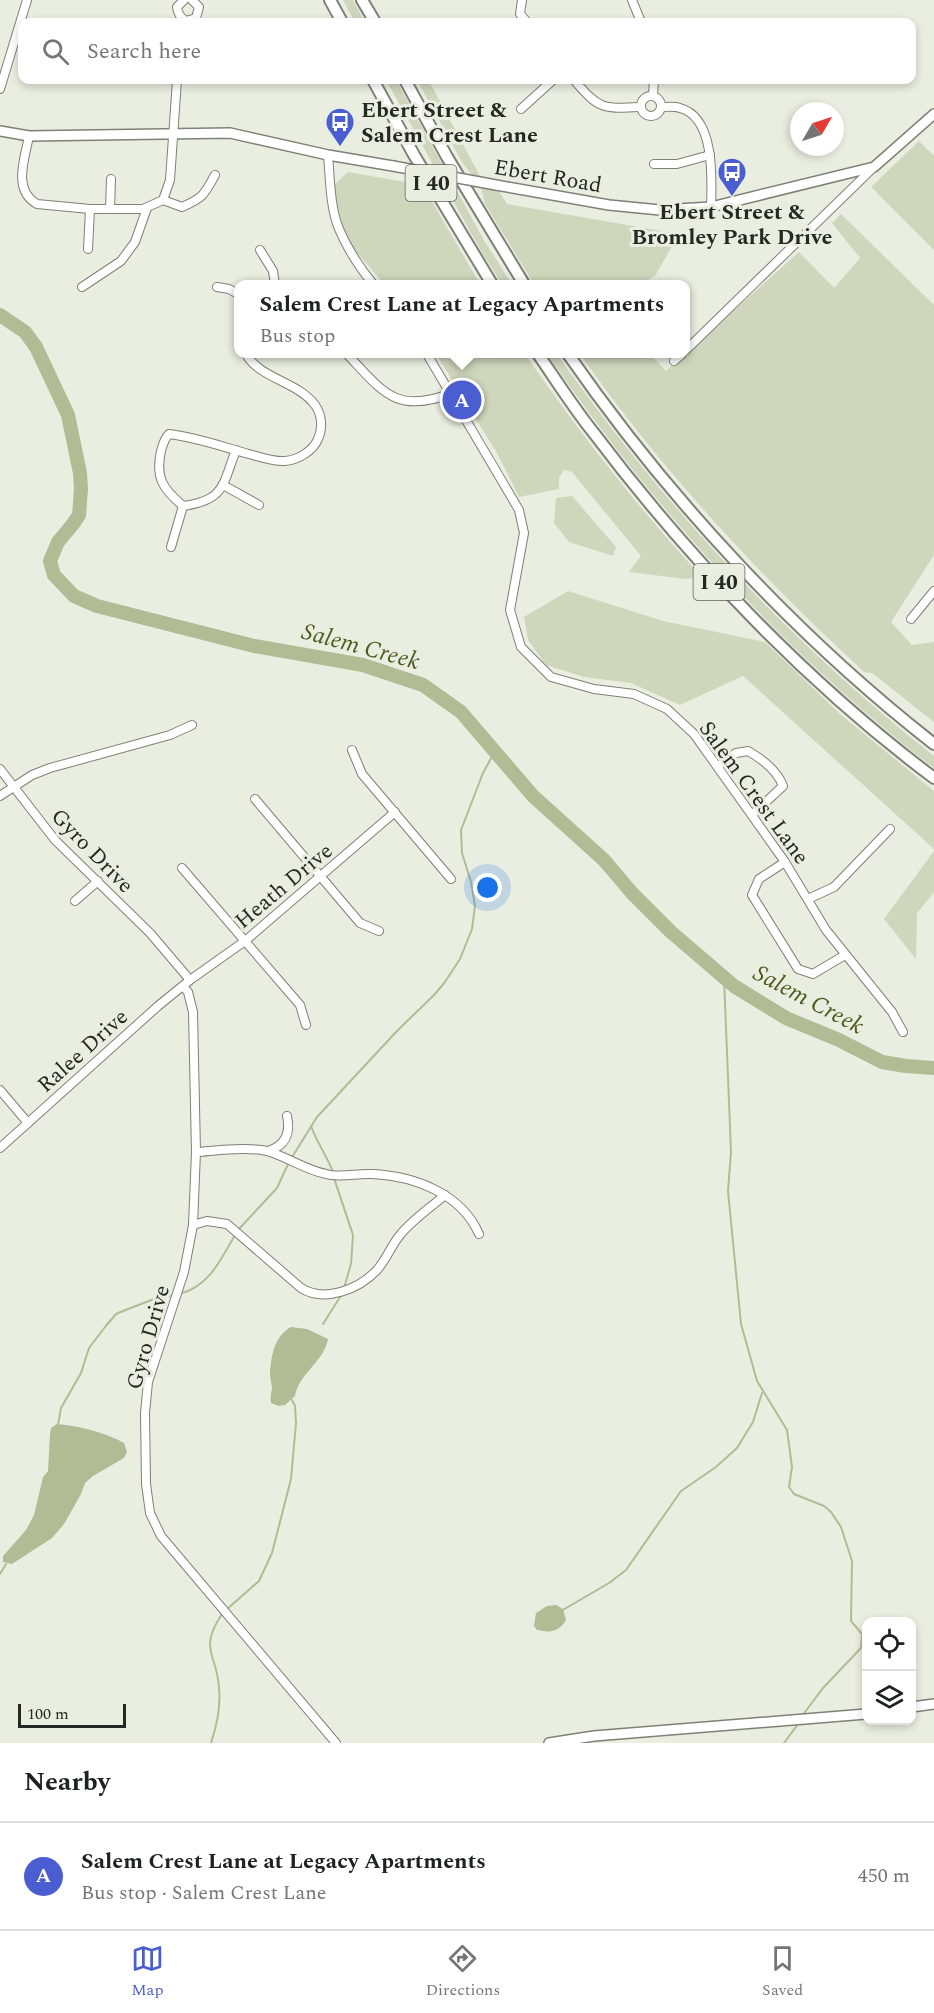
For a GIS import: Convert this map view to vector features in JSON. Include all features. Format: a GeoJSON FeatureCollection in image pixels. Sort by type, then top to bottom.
{"type":"FeatureCollection","features":[{"type":"Feature","properties":{"kind":"highway"},"geometry":{"type":"LineString","coordinates":[[330,0],[340,18]]}},
{"type":"Feature","properties":{"kind":"highway"},"geometry":{"type":"LineString","coordinates":[[362,0],[373,18]]}},
{"type":"Feature","properties":{"kind":"highway","name":"I 40"},"geometry":{"type":"LineString","coordinates":[[375,84],[414,155],[489,280]]}},
{"type":"Feature","properties":{"kind":"highway","name":"I 40"},"geometry":{"type":"LineString","coordinates":[[407,84],[447,157],[521,280]]}},
{"type":"Feature","properties":{"kind":"highway","name":"I 40"},"geometry":{"type":"LineString","coordinates":[[541,358],[591,430],[633,484],[720,584],[814,677],[934,778]]}},
{"type":"Feature","properties":{"kind":"highway","name":"I 40"},"geometry":{"type":"LineString","coordinates":[[571,358],[636,445],[734,560],[802,628],[897,715],[934,744]]}},
{"type":"Feature","properties":{"kind":"main road"},"geometry":{"type":"LineString","coordinates":[[874,167],[934,114]]}},
{"type":"Feature","properties":{"kind":"main road","name":"Ebert Road"},"geometry":{"type":"LineString","coordinates":[[0,131],[29,136],[230,133],[328,154],[609,206],[660,210],[711,207],[874,167]]}},
{"type":"Feature","properties":{"kind":"main road"},"geometry":{"type":"LineString","coordinates":[[916,1706],[934,1704]]}},
{"type":"Feature","properties":{"kind":"main road"},"geometry":{"type":"LineString","coordinates":[[549,1743],[594,1736],[862,1714]]}},
{"type":"Feature","properties":{"kind":"street"},"geometry":{"type":"LineString","coordinates":[[22,18],[27,0]]}},
{"type":"Feature","properties":{"kind":"street"},"geometry":{"type":"LineString","coordinates":[[182,18],[177,8],[184,0]]}},
{"type":"Feature","properties":{"kind":"street"},"geometry":{"type":"LineString","coordinates":[[192,0],[199,7],[196,18]]}},
{"type":"Feature","properties":{"kind":"street"},"geometry":{"type":"LineString","coordinates":[[522,0],[520,14],[524,18]]}},
{"type":"Feature","properties":{"kind":"street"},"geometry":{"type":"LineString","coordinates":[[632,0],[639,18]]}},
{"type":"Feature","properties":{"kind":"street"},"geometry":{"type":"LineString","coordinates":[[0,89],[18,30]]}},
{"type":"Feature","properties":{"kind":"street"},"geometry":{"type":"LineString","coordinates":[[164,200],[170,180],[177,84]]}},
{"type":"Feature","properties":{"kind":"street"},"geometry":{"type":"LineString","coordinates":[[521,109],[549,84]]}},
{"type":"Feature","properties":{"kind":"street"},"geometry":{"type":"LineString","coordinates":[[577,84],[587,96],[607,108],[640,107]]}},
{"type":"Feature","properties":{"kind":"street"},"geometry":{"type":"LineString","coordinates":[[654,84],[653,95],[660,102],[661,107]]}},
{"type":"Feature","properties":{"kind":"street"},"geometry":{"type":"LineString","coordinates":[[640,107],[643,98],[653,95]]}},
{"type":"Feature","properties":{"kind":"street"},"geometry":{"type":"LineString","coordinates":[[640,107],[646,115],[651,116],[661,107]]}},
{"type":"Feature","properties":{"kind":"street"},"geometry":{"type":"LineString","coordinates":[[661,107],[680,108],[695,117],[704,132],[713,170],[711,207]]}},
{"type":"Feature","properties":{"kind":"street"},"geometry":{"type":"LineString","coordinates":[[29,136],[22,181],[26,195],[37,204],[90,209],[147,208],[164,200],[182,207],[204,196],[215,175]]}},
{"type":"Feature","properties":{"kind":"street"},"geometry":{"type":"LineString","coordinates":[[328,154],[338,228],[369,280]]}},
{"type":"Feature","properties":{"kind":"street"},"geometry":{"type":"LineString","coordinates":[[654,164],[677,164],[710,155]]}},
{"type":"Feature","properties":{"kind":"street"},"geometry":{"type":"LineString","coordinates":[[690,346],[874,167]]}},
{"type":"Feature","properties":{"kind":"street"},"geometry":{"type":"LineString","coordinates":[[110,209],[111,179]]}},
{"type":"Feature","properties":{"kind":"street"},"geometry":{"type":"LineString","coordinates":[[82,287],[121,261],[135,242],[147,208]]}},
{"type":"Feature","properties":{"kind":"street"},"geometry":{"type":"LineString","coordinates":[[88,249],[90,209]]}},
{"type":"Feature","properties":{"kind":"street"},"geometry":{"type":"LineString","coordinates":[[260,250],[273,271],[274,280]]}},
{"type":"Feature","properties":{"kind":"street"},"geometry":{"type":"LineString","coordinates":[[217,287],[234,292]]}},
{"type":"Feature","properties":{"kind":"street"},"geometry":{"type":"LineString","coordinates":[[183,506],[170,495],[162,483],[157,468],[165,439],[170,434],[271,460],[285,461],[308,452],[317,443],[321,430],[320,414],[315,405],[291,384],[258,368],[249,358]]}},
{"type":"Feature","properties":{"kind":"street"},"geometry":{"type":"LineString","coordinates":[[351,358],[393,398],[404,401],[434,400],[452,393]]}},
{"type":"Feature","properties":{"kind":"street","name":"Salem Crest Lane"},"geometry":{"type":"LineString","coordinates":[[430,358],[519,510],[524,533],[510,610],[521,647],[551,677],[594,689],[634,694],[667,709],[694,734],[753,814],[826,930],[892,1012],[903,1032]]}},
{"type":"Feature","properties":{"kind":"street"},"geometry":{"type":"LineString","coordinates":[[674,361],[677,358]]}},
{"type":"Feature","properties":{"kind":"street"},"geometry":{"type":"LineString","coordinates":[[183,506],[211,499],[220,492],[236,450]]}},
{"type":"Feature","properties":{"kind":"street"},"geometry":{"type":"LineString","coordinates":[[223,485],[259,505]]}},
{"type":"Feature","properties":{"kind":"street"},"geometry":{"type":"LineString","coordinates":[[171,547],[183,506]]}},
{"type":"Feature","properties":{"kind":"street"},"geometry":{"type":"LineString","coordinates":[[912,619],[934,591]]}},
{"type":"Feature","properties":{"kind":"street"},"geometry":{"type":"LineString","coordinates":[[0,796],[32,776],[51,768],[170,735],[192,725]]}},
{"type":"Feature","properties":{"kind":"street"},"geometry":{"type":"LineString","coordinates":[[352,750],[362,774],[451,879]]}},
{"type":"Feature","properties":{"kind":"street"},"geometry":{"type":"LineString","coordinates":[[718,766],[736,753],[748,751],[762,760],[780,779],[783,786],[753,814]]}},
{"type":"Feature","properties":{"kind":"street","name":"Gyro Drive"},"geometry":{"type":"LineString","coordinates":[[0,769],[55,840],[150,933],[190,980]]}},
{"type":"Feature","properties":{"kind":"street"},"geometry":{"type":"LineString","coordinates":[[255,800],[360,923],[379,931]]}},
{"type":"Feature","properties":{"kind":"street","name":"Heath Drive"},"geometry":{"type":"LineString","coordinates":[[190,980],[244,941],[395,812]]}},
{"type":"Feature","properties":{"kind":"street"},"geometry":{"type":"LineString","coordinates":[[808,899],[834,887],[890,829]]}},
{"type":"Feature","properties":{"kind":"street"},"geometry":{"type":"LineString","coordinates":[[785,862],[759,879],[752,895],[798,969],[813,974],[845,955]]}},
{"type":"Feature","properties":{"kind":"street"},"geometry":{"type":"LineString","coordinates":[[183,868],[300,1005],[306,1026]]}},
{"type":"Feature","properties":{"kind":"street"},"geometry":{"type":"LineString","coordinates":[[75,901],[98,881]]}},
{"type":"Feature","properties":{"kind":"street","name":"Ralee Drive"},"geometry":{"type":"LineString","coordinates":[[0,1148],[190,980]]}},
{"type":"Feature","properties":{"kind":"street","name":"Gyro Drive"},"geometry":{"type":"LineString","coordinates":[[183,986],[188,992],[194,1012],[196,1152],[193,1226],[184,1272],[148,1382],[145,1445],[146,1484],[150,1513],[161,1536],[336,1743]]}},
{"type":"Feature","properties":{"kind":"street"},"geometry":{"type":"LineString","coordinates":[[0,1090],[28,1123]]}},
{"type":"Feature","properties":{"kind":"street"},"geometry":{"type":"LineString","coordinates":[[196,1152],[268,1151],[278,1148],[287,1137],[289,1125],[287,1116]]}},
{"type":"Feature","properties":{"kind":"street"},"geometry":{"type":"LineString","coordinates":[[268,1151],[327,1175],[370,1174],[406,1178],[445,1195],[461,1207],[473,1221],[478,1234]]}},
{"type":"Feature","properties":{"kind":"street"},"geometry":{"type":"LineString","coordinates":[[193,1226],[207,1221],[227,1224],[302,1288],[314,1294],[326,1295],[354,1287],[376,1271],[400,1235],[445,1195]]}},
{"type":"Feature","properties":{"kind":"shaded area"},"geometry":{"type":"Polygon","coordinates":[[[343,0],[353,0],[363,18],[353,18],[343,0]]]}},
{"type":"Feature","properties":{"kind":"shaded area"},"geometry":{"type":"Polygon","coordinates":[[[388,84],[398,84],[485,242],[509,280],[499,280],[388,84]]]}},
{"type":"Feature","properties":{"kind":"shaded area"},"geometry":{"type":"Polygon","coordinates":[[[419,84],[430,84],[480,176],[472,175],[462,162],[419,84]]]}},
{"type":"Feature","properties":{"kind":"shaded area"},"geometry":{"type":"Polygon","coordinates":[[[919,141],[934,156],[934,250],[871,187],[919,141]]]}},
{"type":"Feature","properties":{"kind":"shaded area"},"geometry":{"type":"Polygon","coordinates":[[[348,172],[416,184],[413,176],[424,188],[478,280],[381,280],[352,247],[332,214],[328,191],[348,172]]]}},
{"type":"Feature","properties":{"kind":"shaded area"},"geometry":{"type":"Polygon","coordinates":[[[481,188],[499,191],[507,204],[679,234],[655,276],[648,280],[532,280],[485,204],[481,188]]]}},
{"type":"Feature","properties":{"kind":"shaded area"},"geometry":{"type":"Polygon","coordinates":[[[841,214],[934,305],[934,555],[891,622],[912,645],[934,642],[934,722],[872,673],[864,672],[750,560],[644,439],[583,358],[654,358],[666,371],[681,358],[690,358],[690,350],[799,252],[834,288],[860,258],[832,223],[841,214]]]}},
{"type":"Feature","properties":{"kind":"shaded area"},"geometry":{"type":"Polygon","coordinates":[[[438,358],[528,358],[609,468],[702,577],[685,579],[629,572],[641,556],[572,472],[564,470],[559,478],[559,489],[519,497],[497,453],[438,358]]]}},
{"type":"Feature","properties":{"kind":"shaded area"},"geometry":{"type":"Polygon","coordinates":[[[550,358],[560,358],[640,464],[731,569],[829,666],[934,756],[934,768],[879,724],[774,628],[677,523],[588,411],[550,358]]]}},
{"type":"Feature","properties":{"kind":"shaded area"},"geometry":{"type":"Polygon","coordinates":[[[572,496],[616,547],[613,556],[569,542],[554,523],[556,498],[572,496]]]}},
{"type":"Feature","properties":{"kind":"shaded area"},"geometry":{"type":"Polygon","coordinates":[[[568,591],[663,621],[765,642],[841,715],[934,791],[934,849],[743,676],[680,705],[631,683],[584,677],[546,665],[528,640],[524,617],[568,591]]]}},
{"type":"Feature","properties":{"kind":"shaded area"},"geometry":{"type":"Polygon","coordinates":[[[934,851],[934,892],[917,913],[916,959],[884,919],[934,851]]]}},
{"type":"Feature","properties":{"kind":"shaded area"},"geometry":{"type":"Polygon","coordinates":[[[291,1327],[307,1329],[328,1339],[322,1354],[301,1381],[295,1396],[285,1405],[279,1406],[271,1403],[271,1361],[277,1341],[291,1327]]]}},
{"type":"Feature","properties":{"kind":"shaded area"},"geometry":{"type":"Polygon","coordinates":[[[57,1424],[83,1428],[108,1436],[124,1443],[127,1452],[124,1458],[85,1483],[64,1524],[52,1538],[12,1564],[3,1562],[3,1556],[26,1530],[34,1515],[43,1477],[48,1471],[51,1428],[57,1424]]]}},
{"type":"Feature","properties":{"kind":"shaded area"},"geometry":{"type":"Polygon","coordinates":[[[556,1605],[563,1609],[566,1620],[563,1624],[554,1631],[537,1630],[534,1626],[536,1613],[547,1606],[556,1605]]]}},
{"type":"Feature","properties":{"kind":"waterway","name":"Salem Creek"},"geometry":{"type":"LineString","coordinates":[[0,315],[25,332],[36,347],[68,415],[80,473],[79,515],[58,542],[50,561],[54,575],[74,596],[97,606],[254,646],[363,665],[423,685],[461,712],[533,796],[604,860],[632,893],[671,932],[734,986],[786,1018],[839,1040],[882,1062],[934,1068]]}},
{"type":"Feature","properties":{"kind":"waterway"},"geometry":{"type":"LineString","coordinates":[[238,1230],[277,1188],[289,1162],[317,1117],[397,1031],[435,994],[460,959],[472,929],[475,906],[471,882],[462,853],[461,830],[483,773],[495,751]]}},
{"type":"Feature","properties":{"kind":"waterway"},"geometry":{"type":"LineString","coordinates":[[724,978],[731,1152],[728,1191],[741,1324],[757,1381],[787,1430],[792,1467],[789,1487],[794,1494],[824,1506],[841,1527],[852,1561],[851,1621],[862,1634],[861,1648],[823,1688],[802,1716]]}},
{"type":"Feature","properties":{"kind":"waterway"},"geometry":{"type":"LineString","coordinates":[[311,1126],[333,1172]]}},
{"type":"Feature","properties":{"kind":"waterway"},"geometry":{"type":"LineString","coordinates":[[334,1178],[353,1235],[351,1264],[344,1288]]}},
{"type":"Feature","properties":{"kind":"waterway"},"geometry":{"type":"LineString","coordinates":[[179,1294],[206,1279],[235,1235]]}},
{"type":"Feature","properties":{"kind":"waterway"},"geometry":{"type":"LineString","coordinates":[[323,1324],[342,1294]]}},
{"type":"Feature","properties":{"kind":"waterway"},"geometry":{"type":"LineString","coordinates":[[58,1425],[61,1408],[81,1373],[89,1348],[116,1314],[154,1299],[174,1295]]}},
{"type":"Feature","properties":{"kind":"waterway"},"geometry":{"type":"LineString","coordinates":[[561,1611],[609,1583],[626,1570],[681,1491],[716,1467],[737,1448],[753,1422],[762,1393]]}},
{"type":"Feature","properties":{"kind":"waterway"},"geometry":{"type":"LineString","coordinates":[[226,1610],[259,1581],[272,1553],[291,1479],[296,1423],[295,1406],[292,1400]]}},
{"type":"Feature","properties":{"kind":"waterway"},"geometry":{"type":"LineString","coordinates":[[0,1574],[6,1564]]}},
{"type":"Feature","properties":{"kind":"waterway"},"geometry":{"type":"LineString","coordinates":[[211,1743],[218,1716],[219,1695],[218,1676],[210,1644],[211,1636],[222,1614]]}},
{"type":"Feature","properties":{"kind":"waterway"},"geometry":{"type":"LineString","coordinates":[[784,1743],[798,1724]]}},
{"type":"Feature","properties":{"kind":"place","name":"Ebert Street & Salem Crest Lane"},"geometry":{"type":"Point","coordinates":[340,148]}},
{"type":"Feature","properties":{"kind":"place","name":"Ebert Street & Bromley Park Drive"},"geometry":{"type":"Point","coordinates":[732,198]}},
{"type":"Feature","properties":{"kind":"place","name":"Salem Crest Lane at Legacy Apartments"},"geometry":{"type":"Point","coordinates":[462,400]}}]}
